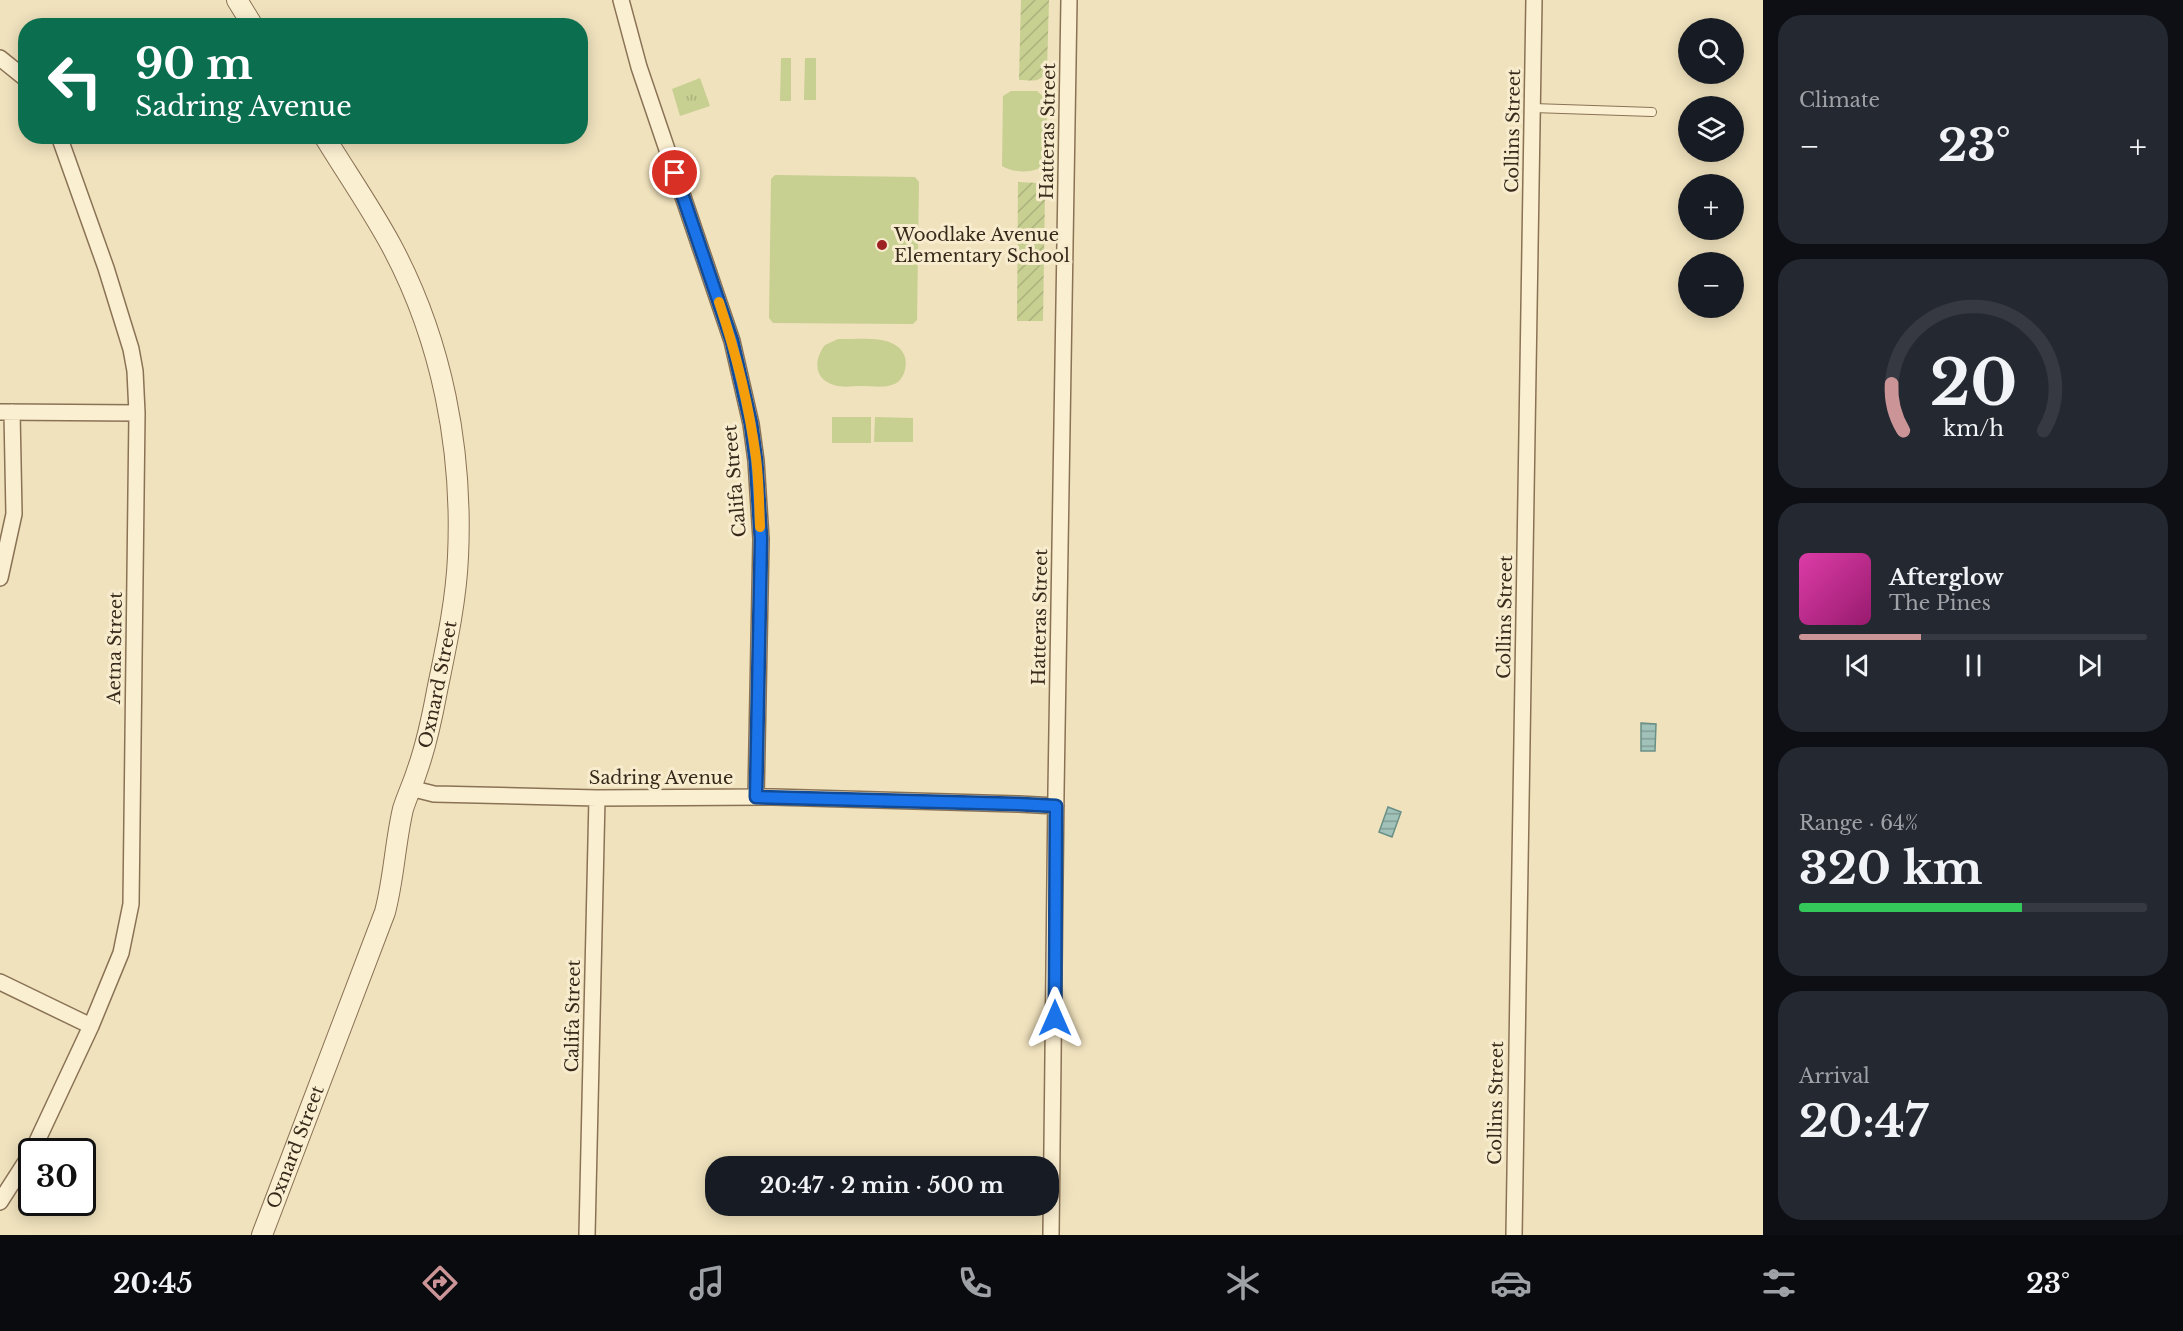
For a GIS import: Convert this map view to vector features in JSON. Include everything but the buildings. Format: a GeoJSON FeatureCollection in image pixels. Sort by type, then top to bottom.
{"type":"FeatureCollection","features":[{"type":"Feature","properties":{"kind":"street"},"geometry":{"type":"LineString","coordinates":[[237,0],[248,18]]}},
{"type":"Feature","properties":{"kind":"street","name":"Califa Street"},"geometry":{"type":"LineString","coordinates":[[621,0],[639,67],[732,341],[751,424],[761,539],[756,797]]}},
{"type":"Feature","properties":{"kind":"street","name":"Hatteras Street"},"geometry":{"type":"LineString","coordinates":[[1051,1235],[1069,0]]}},
{"type":"Feature","properties":{"kind":"street","name":"Collins Street"},"geometry":{"type":"LineString","coordinates":[[1514,1235],[1534,0]]}},
{"type":"Feature","properties":{"kind":"street"},"geometry":{"type":"LineString","coordinates":[[0,58],[18,73]]}},
{"type":"Feature","properties":{"kind":"street","name":"Aetna Street"},"geometry":{"type":"LineString","coordinates":[[39,1138],[91,1026],[121,953],[131,904],[137,413],[135,371],[131,349],[106,268],[62,144]]}},
{"type":"Feature","properties":{"kind":"street","name":"Oxnard Street"},"geometry":{"type":"LineString","coordinates":[[262,1235],[385,912],[393,882],[403,810],[417,771],[437,693],[458,558],[459,494],[454,435],[437,360],[417,303],[391,246],[329,144]]}},
{"type":"Feature","properties":{"kind":"street"},"geometry":{"type":"LineString","coordinates":[[0,578],[14,514],[6,412],[137,413]]}},
{"type":"Feature","properties":{"kind":"street","name":"Sadring Avenue"},"geometry":{"type":"LineString","coordinates":[[410,788],[434,794],[597,798],[756,797],[1056,806]]}},
{"type":"Feature","properties":{"kind":"street","name":"Califa Street"},"geometry":{"type":"LineString","coordinates":[[587,1235],[597,798]]}},
{"type":"Feature","properties":{"kind":"street"},"geometry":{"type":"LineString","coordinates":[[0,982],[91,1026]]}},
{"type":"Feature","properties":{"kind":"street","name":"Aetna Street"},"geometry":{"type":"LineString","coordinates":[[0,1202],[18,1174]]}},
{"type":"Feature","properties":{"kind":"lane"},"geometry":{"type":"LineString","coordinates":[[1533,108],[1652,112]]}},
{"type":"Feature","properties":{"kind":"green space"},"geometry":{"type":"Polygon","coordinates":[[[1021,0],[1049,0],[1047,70],[1042,77],[1036,80],[1019,80],[1021,0]]]}},
{"type":"Feature","properties":{"kind":"green space"},"geometry":{"type":"Polygon","coordinates":[[[781,58],[791,58],[791,101],[780,101],[781,58]]]}},
{"type":"Feature","properties":{"kind":"green space"},"geometry":{"type":"Polygon","coordinates":[[[805,58],[816,58],[816,100],[804,100],[805,58]]]}},
{"type":"Feature","properties":{"kind":"green space"},"geometry":{"type":"Polygon","coordinates":[[[700,78],[710,106],[680,116],[672,89],[700,78]]]}},
{"type":"Feature","properties":{"kind":"green space"},"geometry":{"type":"Polygon","coordinates":[[[1011,91],[1037,91],[1047,100],[1046,164],[1036,170],[1018,171],[1002,166],[1003,96],[1011,91]]]}},
{"type":"Feature","properties":{"kind":"green space"},"geometry":{"type":"Polygon","coordinates":[[[775,175],[915,177],[919,182],[917,320],[913,324],[773,323],[769,318],[771,179],[775,175]]]}},
{"type":"Feature","properties":{"kind":"green space"},"geometry":{"type":"Polygon","coordinates":[[[1018,182],[1038,183],[1045,191],[1043,321],[1017,321],[1018,182]]]}},
{"type":"Feature","properties":{"kind":"green space"},"geometry":{"type":"Polygon","coordinates":[[[838,339],[876,339],[894,344],[901,349],[905,357],[904,374],[898,382],[885,386],[840,386],[827,382],[819,373],[817,362],[825,345],[838,339]]]}},
{"type":"Feature","properties":{"kind":"green space"},"geometry":{"type":"Polygon","coordinates":[[[832,417],[871,417],[871,443],[832,443],[832,417]]]}},
{"type":"Feature","properties":{"kind":"green space"},"geometry":{"type":"Polygon","coordinates":[[[875,417],[913,418],[913,442],[874,442],[875,417]]]}},
{"type":"Feature","properties":{"kind":"water"},"geometry":{"type":"Polygon","coordinates":[[[1641,723],[1656,724],[1655,751],[1641,751],[1641,723]]]}},
{"type":"Feature","properties":{"kind":"water"},"geometry":{"type":"Polygon","coordinates":[[[1388,807],[1401,812],[1392,837],[1379,832],[1388,807]]]}},
{"type":"Feature","properties":{"kind":"slow traffic"},"geometry":{"type":"LineString","coordinates":[[719,302],[732,341],[751,424],[760,527]]}},
{"type":"Feature","properties":{"kind":"place","name":"Woodlake Avenue Elementary School"},"geometry":{"type":"Point","coordinates":[882,245]}},
{"type":"Feature","properties":{"kind":"route"},"geometry":{"type":"LineString","coordinates":[[675,173],[732,341],[751,424],[756,461],[761,539],[756,797],[1056,806],[1055,1018]]}}]}
